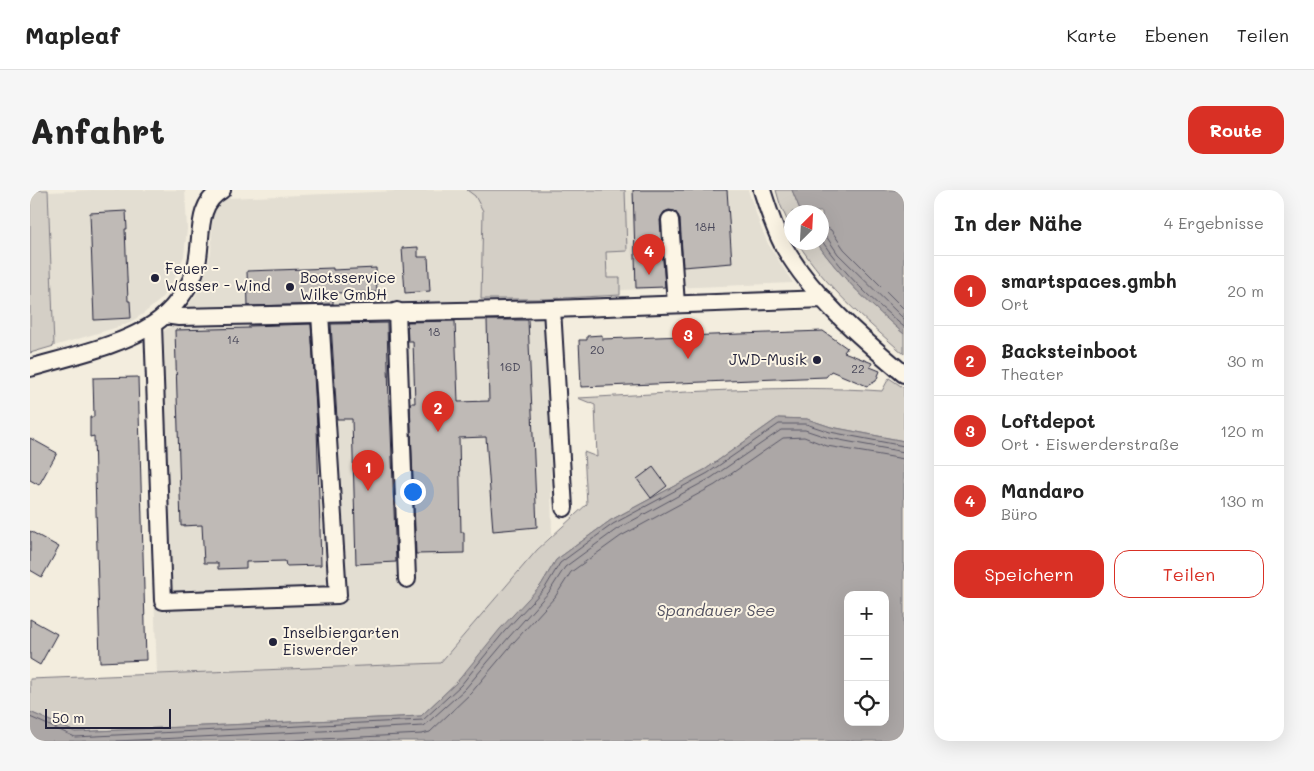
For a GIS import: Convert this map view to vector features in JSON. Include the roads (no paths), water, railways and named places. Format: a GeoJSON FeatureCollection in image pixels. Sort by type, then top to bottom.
{"type":"FeatureCollection","features":[{"type":"Feature","properties":{"kind":"street"},"geometry":{"type":"LineString","coordinates":[[30,368],[125,339],[144,331],[159,320],[180,296],[193,276],[198,259],[202,217],[201,190]]}},
{"type":"Feature","properties":{"kind":"street"},"geometry":{"type":"LineString","coordinates":[[202,217],[213,195],[222,190]]}},
{"type":"Feature","properties":{"kind":"street"},"geometry":{"type":"LineString","coordinates":[[762,190],[771,219],[784,246],[799,270],[868,344],[904,374]]}},
{"type":"Feature","properties":{"kind":"street"},"geometry":{"type":"LineString","coordinates":[[670,220],[676,304]]}},
{"type":"Feature","properties":{"kind":"street"},"geometry":{"type":"LineString","coordinates":[[159,320],[179,317],[552,309],[824,299]]}},
{"type":"Feature","properties":{"kind":"street"},"geometry":{"type":"LineString","coordinates":[[552,309],[564,508]]}},
{"type":"Feature","properties":{"kind":"street"},"geometry":{"type":"LineString","coordinates":[[398,312],[407,579]]}},
{"type":"Feature","properties":{"kind":"street"},"geometry":{"type":"LineString","coordinates":[[159,320],[163,601],[338,594],[320,314]]}},
{"type":"Feature","properties":{"kind":"water"},"geometry":{"type":"Polygon","coordinates":[[[792,190],[904,190],[904,334],[858,291],[822,250],[829,250],[829,205],[798,205],[792,190]]]}},
{"type":"Feature","properties":{"kind":"water","name":"Spandauer See"},"geometry":{"type":"Polygon","coordinates":[[[778,418],[807,419],[831,427],[904,441],[904,741],[30,741],[30,712],[75,732],[421,716],[457,682],[500,629],[541,585],[556,560],[611,520],[706,469],[778,418]]]}},
{"type":"Feature","properties":{"kind":"place","name":"Mandaro"},"geometry":{"type":"Point","coordinates":[649,275]}},
{"type":"Feature","properties":{"kind":"place","name":"Feuer - Wasser - Wind"},"geometry":{"type":"Point","coordinates":[155,278]}},
{"type":"Feature","properties":{"kind":"place","name":"Bootsservice Wilke GmbH"},"geometry":{"type":"Point","coordinates":[290,287]}},
{"type":"Feature","properties":{"kind":"place","name":"Loftdepot"},"geometry":{"type":"Point","coordinates":[688,359]}},
{"type":"Feature","properties":{"kind":"place","name":"JWD-Musik"},"geometry":{"type":"Point","coordinates":[817,360]}},
{"type":"Feature","properties":{"kind":"place","name":"Backsteinboot"},"geometry":{"type":"Point","coordinates":[438,432]}},
{"type":"Feature","properties":{"kind":"place","name":"smartspaces.gmbh"},"geometry":{"type":"Point","coordinates":[368,491]}},
{"type":"Feature","properties":{"kind":"place","name":"Inselbiergarten Eiswerder"},"geometry":{"type":"Point","coordinates":[273,642]}}]}
